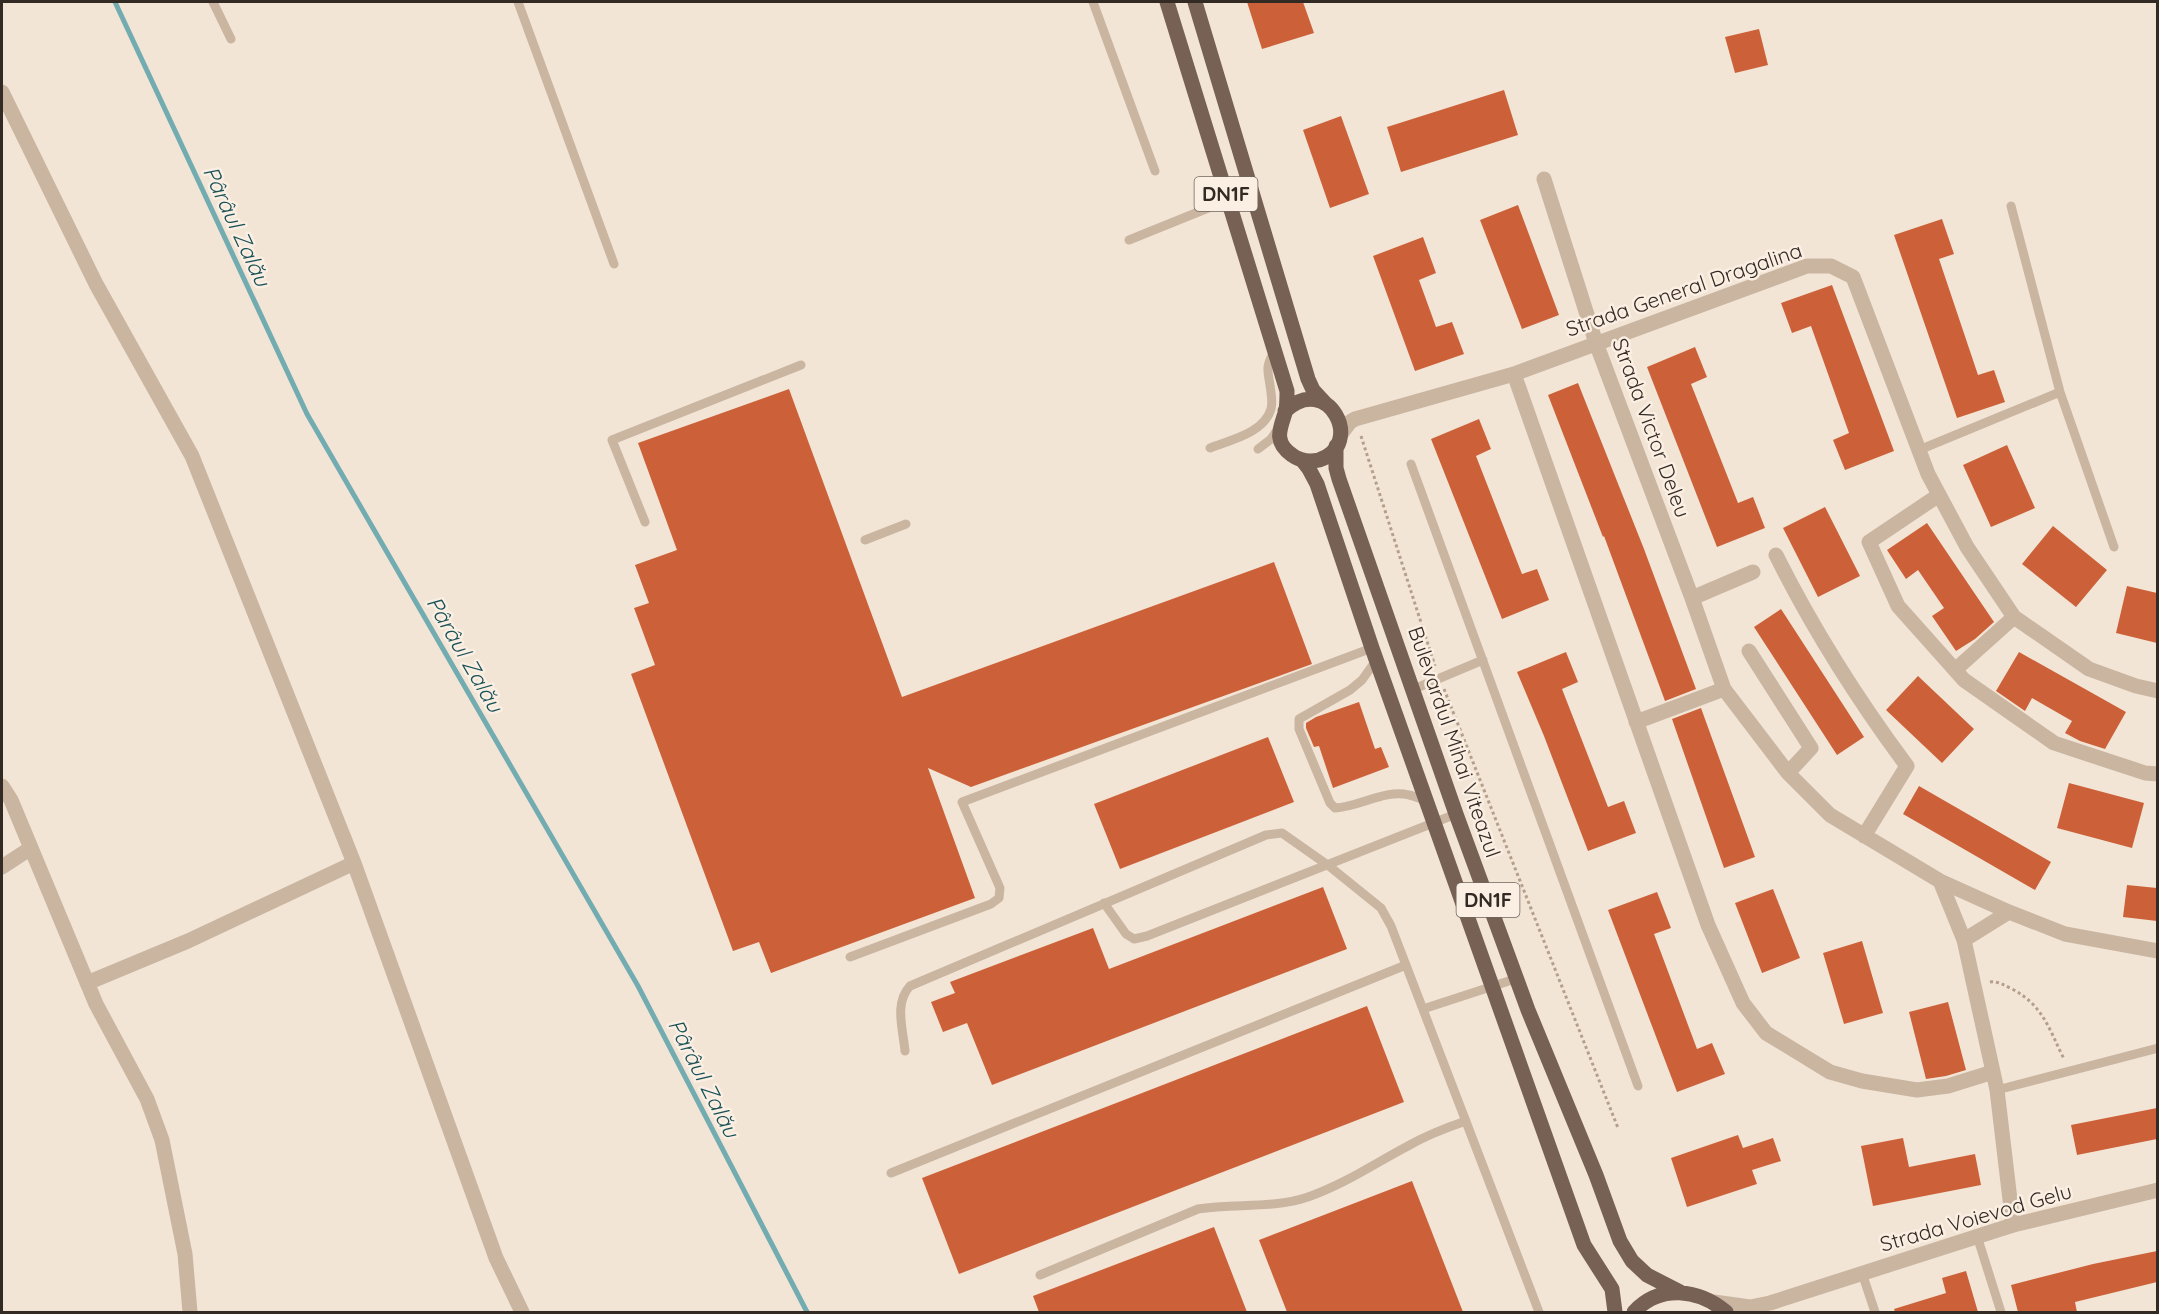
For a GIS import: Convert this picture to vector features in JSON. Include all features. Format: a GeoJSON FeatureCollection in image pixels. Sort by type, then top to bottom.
{"type":"FeatureCollection","features":[{"type":"Feature","properties":{"kind":"main road","name":"DN1F"},"geometry":{"type":"LineString","coordinates":[[1167,2],[1287,392],[1281,440],[1309,469],[1317,484],[1434,823],[1584,1245],[1612,1289],[1616,1312]]}},
{"type":"Feature","properties":{"kind":"main road","name":"Bulevardul Mihai Viteazul"},"geometry":{"type":"LineString","coordinates":[[1195,2],[1308,379],[1313,390],[1331,408],[1340,423],[1335,460],[1339,479],[1456,814],[1620,1241],[1632,1261],[1647,1275],[1680,1292]]}},
{"type":"Feature","properties":{"kind":"main road"},"geometry":{"type":"LineString","coordinates":[[1211,147],[1236,139]]}},
{"type":"Feature","properties":{"kind":"main road"},"geometry":{"type":"LineString","coordinates":[[1282,418],[1300,401],[1318,400],[1331,408]]}},
{"type":"Feature","properties":{"kind":"main road"},"geometry":{"type":"LineString","coordinates":[[1295,456],[1312,461],[1322,459],[1330,454],[1339,440]]}},
{"type":"Feature","properties":{"kind":"main road","name":"DN1F"},"geometry":{"type":"LineString","coordinates":[[1680,1292],[1714,1302],[1726,1312]]}},
{"type":"Feature","properties":{"kind":"main road"},"geometry":{"type":"LineString","coordinates":[[1634,1312],[1655,1297],[1680,1292]]}},
{"type":"Feature","properties":{"kind":"street"},"geometry":{"type":"LineString","coordinates":[[2,92],[96,284],[192,456],[354,863],[496,1258],[522,1312]]}},
{"type":"Feature","properties":{"kind":"street","name":"Strada Victor Deleu"},"geometry":{"type":"LineString","coordinates":[[1544,179],[1596,343],[1724,689],[1788,772],[1830,815],[1940,881],[2008,912],[2065,934],[2157,951]]}},
{"type":"Feature","properties":{"kind":"street","name":"Strada General Dragalina"},"geometry":{"type":"LineString","coordinates":[[1355,419],[1514,374],[1807,266],[1832,266],[1853,277],[1928,474],[1967,547],[2014,617],[2089,669],[2157,691]]}},
{"type":"Feature","properties":{"kind":"street"},"geometry":{"type":"LineString","coordinates":[[1514,374],[1708,925],[1743,1003],[1766,1033],[1830,1072],[1862,1081],[1917,1090],[1948,1086],[1993,1072]]}},
{"type":"Feature","properties":{"kind":"street"},"geometry":{"type":"LineString","coordinates":[[1331,408],[1355,419]]}},
{"type":"Feature","properties":{"kind":"street"},"geometry":{"type":"LineString","coordinates":[[1339,440],[1350,422],[1355,419]]}},
{"type":"Feature","properties":{"kind":"street"},"geometry":{"type":"LineString","coordinates":[[1939,495],[1869,542],[1898,606],[1964,680],[2054,743],[2145,773],[2157,774]]}},
{"type":"Feature","properties":{"kind":"street"},"geometry":{"type":"LineString","coordinates":[[1776,555],[1796,594],[1870,717],[1907,766],[1864,836]]}},
{"type":"Feature","properties":{"kind":"street"},"geometry":{"type":"LineString","coordinates":[[1692,598],[1753,572]]}},
{"type":"Feature","properties":{"kind":"street"},"geometry":{"type":"LineString","coordinates":[[1955,670],[2014,617]]}},
{"type":"Feature","properties":{"kind":"street"},"geometry":{"type":"LineString","coordinates":[[1749,651],[1811,748],[1788,772]]}},
{"type":"Feature","properties":{"kind":"street"},"geometry":{"type":"LineString","coordinates":[[1636,722],[1724,689]]}},
{"type":"Feature","properties":{"kind":"street"},"geometry":{"type":"LineString","coordinates":[[2,786],[11,800],[96,1004],[147,1099],[162,1140],[185,1254],[190,1312]]}},
{"type":"Feature","properties":{"kind":"street"},"geometry":{"type":"LineString","coordinates":[[2,867],[31,848]]}},
{"type":"Feature","properties":{"kind":"street"},"geometry":{"type":"LineString","coordinates":[[87,983],[188,941],[354,863]]}},
{"type":"Feature","properties":{"kind":"street"},"geometry":{"type":"LineString","coordinates":[[1940,881],[1964,940],[1997,1090],[2013,1225]]}},
{"type":"Feature","properties":{"kind":"street"},"geometry":{"type":"LineString","coordinates":[[1964,940],[2008,912]]}},
{"type":"Feature","properties":{"kind":"street","name":"Strada Voievod Gelu"},"geometry":{"type":"LineString","coordinates":[[1714,1302],[1750,1307],[1862,1274],[2013,1225],[2157,1190]]}},
{"type":"Feature","properties":{"kind":"street"},"geometry":{"type":"LineString","coordinates":[[1777,1312],[1807,1291]]}},
{"type":"Feature","properties":{"kind":"lane"},"geometry":{"type":"LineString","coordinates":[[213,2],[231,39]]}},
{"type":"Feature","properties":{"kind":"lane"},"geometry":{"type":"LineString","coordinates":[[518,2],[614,264]]}},
{"type":"Feature","properties":{"kind":"lane"},"geometry":{"type":"LineString","coordinates":[[1093,2],[1155,171]]}},
{"type":"Feature","properties":{"kind":"lane"},"geometry":{"type":"LineString","coordinates":[[1130,240],[1228,200]]}},
{"type":"Feature","properties":{"kind":"lane"},"geometry":{"type":"LineString","coordinates":[[2011,206],[2060,392],[2114,548]]}},
{"type":"Feature","properties":{"kind":"lane"},"geometry":{"type":"LineString","coordinates":[[1210,448],[1248,433],[1266,419],[1272,399],[1266,367],[1275,350]]}},
{"type":"Feature","properties":{"kind":"lane"},"geometry":{"type":"LineString","coordinates":[[645,522],[612,441],[801,365]]}},
{"type":"Feature","properties":{"kind":"lane"},"geometry":{"type":"LineString","coordinates":[[1919,450],[2060,392]]}},
{"type":"Feature","properties":{"kind":"lane"},"geometry":{"type":"LineString","coordinates":[[1282,418],[1271,439],[1258,449],[1269,448],[1295,456]]}},
{"type":"Feature","properties":{"kind":"lane"},"geometry":{"type":"LineString","coordinates":[[1412,464],[1638,1086]]}},
{"type":"Feature","properties":{"kind":"lane"},"geometry":{"type":"LineString","coordinates":[[865,540],[906,524]]}},
{"type":"Feature","properties":{"kind":"lane"},"geometry":{"type":"LineString","coordinates":[[1375,654],[1362,680],[1350,690],[1299,718],[1299,729],[1330,803],[1335,808],[1344,808],[1393,794],[1408,794],[1427,801]]}},
{"type":"Feature","properties":{"kind":"lane"},"geometry":{"type":"LineString","coordinates":[[850,957],[991,904],[999,898],[999,888],[963,802],[1375,654]]}},
{"type":"Feature","properties":{"kind":"lane"},"geometry":{"type":"LineString","coordinates":[[1414,689],[1483,660]]}},
{"type":"Feature","properties":{"kind":"lane"},"geometry":{"type":"LineString","coordinates":[[1104,903],[1126,934],[1134,939],[1147,936],[1456,814]]}},
{"type":"Feature","properties":{"kind":"lane"},"geometry":{"type":"LineString","coordinates":[[905,1051],[900,1004],[904,992],[910,986],[1266,834],[1282,833],[1329,866],[1381,908],[1391,926],[1539,1312]]}},
{"type":"Feature","properties":{"kind":"lane"},"geometry":{"type":"LineString","coordinates":[[891,1173],[1406,964]]}},
{"type":"Feature","properties":{"kind":"lane"},"geometry":{"type":"LineString","coordinates":[[1423,1009],[1518,978]]}},
{"type":"Feature","properties":{"kind":"lane"},"geometry":{"type":"LineString","coordinates":[[1997,1090],[2157,1048]]}},
{"type":"Feature","properties":{"kind":"lane"},"geometry":{"type":"LineString","coordinates":[[1040,1275],[1198,1209],[1220,1206],[1272,1206],[1308,1197],[1370,1169],[1437,1131],[1466,1121]]}},
{"type":"Feature","properties":{"kind":"lane"},"geometry":{"type":"LineString","coordinates":[[1977,1236],[2001,1312]]}},
{"type":"Feature","properties":{"kind":"lane"},"geometry":{"type":"LineString","coordinates":[[1862,1274],[1875,1312]]}},
{"type":"Feature","properties":{"kind":"path"},"geometry":{"type":"LineString","coordinates":[[1355,419],[1439,678],[1618,1128]]}},
{"type":"Feature","properties":{"kind":"path"},"geometry":{"type":"LineString","coordinates":[[1974,984],[1996,981],[2023,994],[2041,1012],[2069,1071]]}},
{"type":"Feature","properties":{"kind":"building"},"geometry":{"type":"Polygon","coordinates":[[[1247,2],[1303,2],[1314,33],[1262,49],[1247,2]]]}},
{"type":"Feature","properties":{"kind":"building"},"geometry":{"type":"Polygon","coordinates":[[[1759,29],[1768,65],[1735,73],[1725,37],[1759,29]]]}},
{"type":"Feature","properties":{"kind":"building"},"geometry":{"type":"Polygon","coordinates":[[[1504,90],[1518,135],[1401,172],[1387,127],[1504,90]]]}},
{"type":"Feature","properties":{"kind":"building"},"geometry":{"type":"Polygon","coordinates":[[[1341,116],[1369,194],[1330,208],[1303,130],[1341,116]]]}},
{"type":"Feature","properties":{"kind":"building"},"geometry":{"type":"Polygon","coordinates":[[[1518,205],[1559,315],[1522,329],[1480,220],[1518,205]]]}},
{"type":"Feature","properties":{"kind":"building"},"geometry":{"type":"Polygon","coordinates":[[[1942,219],[1954,254],[1939,259],[1978,375],[1994,370],[2005,402],[1957,418],[1894,235],[1942,219]]]}},
{"type":"Feature","properties":{"kind":"building"},"geometry":{"type":"Polygon","coordinates":[[[1423,237],[1436,273],[1419,280],[1436,327],[1452,322],[1464,354],[1415,371],[1373,256],[1423,237]]]}},
{"type":"Feature","properties":{"kind":"building"},"geometry":{"type":"Polygon","coordinates":[[[1832,285],[1894,451],[1845,470],[1833,440],[1849,433],[1811,326],[1792,333],[1781,303],[1832,285]]]}},
{"type":"Feature","properties":{"kind":"building"},"geometry":{"type":"Polygon","coordinates":[[[1695,347],[1707,377],[1691,384],[1738,503],[1753,497],[1765,528],[1717,547],[1647,367],[1695,347]]]}},
{"type":"Feature","properties":{"kind":"building"},"geometry":{"type":"Polygon","coordinates":[[[1578,383],[1644,549],[1696,689],[1665,701],[1604,536],[1548,395],[1578,383]]]}},
{"type":"Feature","properties":{"kind":"building"},"geometry":{"type":"Polygon","coordinates":[[[789,389],[902,697],[1274,562],[1312,664],[971,787],[928,768],[975,898],[771,973],[759,942],[733,951],[631,674],[655,665],[634,608],[649,603],[635,565],[677,550],[638,443],[789,389]]]}},
{"type":"Feature","properties":{"kind":"building"},"geometry":{"type":"Polygon","coordinates":[[[1479,419],[1491,449],[1476,456],[1522,574],[1537,569],[1549,600],[1502,619],[1431,439],[1479,419]]]}},
{"type":"Feature","properties":{"kind":"building"},"geometry":{"type":"Polygon","coordinates":[[[2007,445],[2035,508],[1991,527],[1963,465],[2007,445]]]}},
{"type":"Feature","properties":{"kind":"building"},"geometry":{"type":"Polygon","coordinates":[[[1825,507],[1860,576],[1818,597],[1783,528],[1825,507]]]}},
{"type":"Feature","properties":{"kind":"building"},"geometry":{"type":"Polygon","coordinates":[[[1927,523],[1994,622],[1975,639],[1956,651],[1932,616],[1944,608],[1918,570],[1906,579],[1887,550],[1927,523]]]}},
{"type":"Feature","properties":{"kind":"building"},"geometry":{"type":"Polygon","coordinates":[[[2053,526],[2107,570],[2076,607],[2022,564],[2053,526]]]}},
{"type":"Feature","properties":{"kind":"building"},"geometry":{"type":"Polygon","coordinates":[[[2127,586],[2157,593],[2157,643],[2116,633],[2127,586]]]}},
{"type":"Feature","properties":{"kind":"building"},"geometry":{"type":"Polygon","coordinates":[[[1781,609],[1864,737],[1837,755],[1754,627],[1781,609]]]}},
{"type":"Feature","properties":{"kind":"building"},"geometry":{"type":"Polygon","coordinates":[[[1566,652],[1578,682],[1562,689],[1608,807],[1624,801],[1636,833],[1588,851],[1517,672],[1566,652]]]}},
{"type":"Feature","properties":{"kind":"building"},"geometry":{"type":"Polygon","coordinates":[[[2019,652],[2126,712],[2105,749],[2080,741],[2065,733],[2072,721],[2032,698],[2025,711],[1996,691],[2019,652]]]}},
{"type":"Feature","properties":{"kind":"building"},"geometry":{"type":"Polygon","coordinates":[[[1918,676],[1974,729],[1942,763],[1886,710],[1918,676]]]}},
{"type":"Feature","properties":{"kind":"building"},"geometry":{"type":"Polygon","coordinates":[[[1359,702],[1375,749],[1381,747],[1389,767],[1333,788],[1319,746],[1314,747],[1306,723],[1316,717],[1359,702]]]}},
{"type":"Feature","properties":{"kind":"building"},"geometry":{"type":"Polygon","coordinates":[[[1701,708],[1755,857],[1724,868],[1672,719],[1701,708]]]}},
{"type":"Feature","properties":{"kind":"building"},"geometry":{"type":"Polygon","coordinates":[[[1268,737],[1294,802],[1120,869],[1094,804],[1268,737]]]}},
{"type":"Feature","properties":{"kind":"building"},"geometry":{"type":"Polygon","coordinates":[[[2069,783],[2144,803],[2132,848],[2057,828],[2069,783]]]}},
{"type":"Feature","properties":{"kind":"building"},"geometry":{"type":"Polygon","coordinates":[[[1919,786],[2051,862],[2035,890],[1903,814],[1919,786]]]}},
{"type":"Feature","properties":{"kind":"building"},"geometry":{"type":"Polygon","coordinates":[[[2127,885],[2157,888],[2157,921],[2123,917],[2127,885]]]}},
{"type":"Feature","properties":{"kind":"building"},"geometry":{"type":"Polygon","coordinates":[[[1323,887],[1347,949],[992,1085],[967,1023],[943,1032],[931,1002],[955,993],[950,982],[1093,928],[1109,969],[1323,887]]]}},
{"type":"Feature","properties":{"kind":"building"},"geometry":{"type":"Polygon","coordinates":[[[1773,889],[1800,958],[1762,973],[1735,903],[1773,889]]]}},
{"type":"Feature","properties":{"kind":"building"},"geometry":{"type":"Polygon","coordinates":[[[1657,892],[1671,928],[1654,934],[1697,1049],[1712,1043],[1725,1074],[1677,1092],[1608,910],[1657,892]]]}},
{"type":"Feature","properties":{"kind":"building"},"geometry":{"type":"Polygon","coordinates":[[[1862,941],[1883,1013],[1844,1024],[1823,953],[1862,941]]]}},
{"type":"Feature","properties":{"kind":"building"},"geometry":{"type":"Polygon","coordinates":[[[1948,1002],[1966,1070],[1926,1079],[1909,1012],[1948,1002]]]}},
{"type":"Feature","properties":{"kind":"building"},"geometry":{"type":"Polygon","coordinates":[[[1367,1006],[1404,1102],[959,1274],[922,1178],[1367,1006]]]}},
{"type":"Feature","properties":{"kind":"building"},"geometry":{"type":"Polygon","coordinates":[[[2157,1108],[2157,1139],[2077,1155],[2071,1125],[2157,1108]]]}},
{"type":"Feature","properties":{"kind":"building"},"geometry":{"type":"Polygon","coordinates":[[[1738,1135],[1743,1148],[1773,1138],[1781,1161],[1752,1170],[1757,1184],[1687,1207],[1671,1158],[1738,1135]]]}},
{"type":"Feature","properties":{"kind":"building"},"geometry":{"type":"Polygon","coordinates":[[[1903,1138],[1909,1167],[1975,1154],[1981,1185],[1873,1206],[1861,1146],[1903,1138]]]}},
{"type":"Feature","properties":{"kind":"building"},"geometry":{"type":"Polygon","coordinates":[[[1412,1181],[1463,1312],[1287,1312],[1259,1240],[1412,1181]]]}},
{"type":"Feature","properties":{"kind":"building"},"geometry":{"type":"Polygon","coordinates":[[[1214,1227],[1247,1312],[1039,1312],[1033,1296],[1214,1227]]]}},
{"type":"Feature","properties":{"kind":"building"},"geometry":{"type":"Polygon","coordinates":[[[2157,1251],[2157,1282],[2075,1302],[2077,1312],[2018,1312],[2011,1285],[2093,1264],[2157,1251]]]}},
{"type":"Feature","properties":{"kind":"building"},"geometry":{"type":"Polygon","coordinates":[[[1966,1271],[1978,1312],[1895,1312],[1894,1309],[1946,1293],[1942,1278],[1966,1271]]]}},
{"type":"Feature","properties":{"kind":"waterway","name":"Pârâul Zalău"},"geometry":{"type":"LineString","coordinates":[[115,2],[307,414],[638,986],[807,1312]]}}]}
